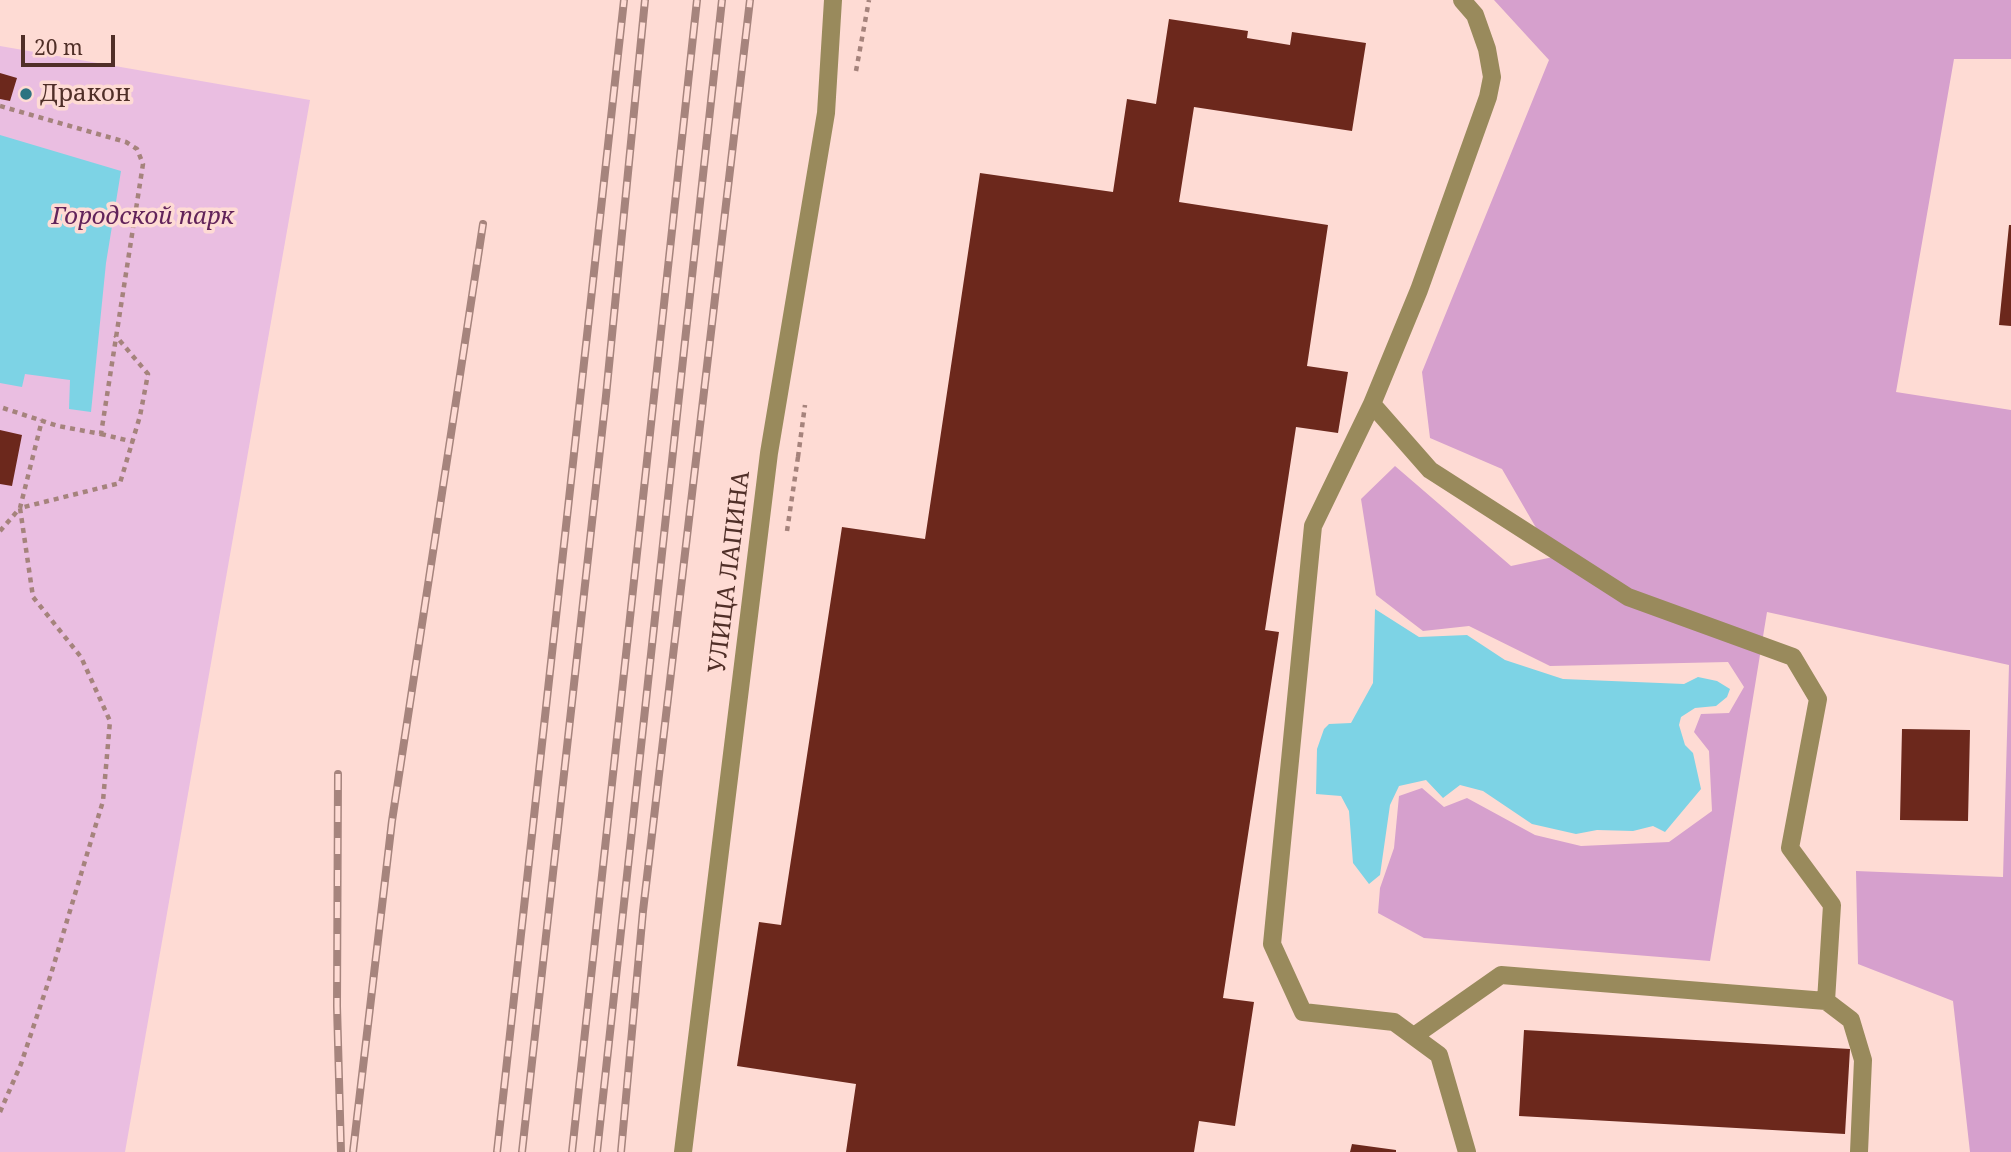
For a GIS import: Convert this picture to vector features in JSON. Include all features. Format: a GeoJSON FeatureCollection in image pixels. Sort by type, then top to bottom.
{"type":"FeatureCollection","features":[{"type":"Feature","properties":{"kind":"street","name":"УЛИЦА ЛАПИНА"},"geometry":{"type":"LineString","coordinates":[[683,1152],[769,453],[826,113],[833,0]]}},
{"type":"Feature","properties":{"kind":"street"},"geometry":{"type":"LineString","coordinates":[[1462,0],[1475,15],[1488,49],[1492,77],[1488,97],[1419,290],[1372,404],[1313,526],[1272,944],[1303,1012],[1394,1022],[1439,1055],[1467,1152]]}},
{"type":"Feature","properties":{"kind":"street"},"geometry":{"type":"LineString","coordinates":[[1372,404],[1430,470],[1628,597],[1793,657],[1818,699],[1790,848],[1832,905],[1826,1001]]}},
{"type":"Feature","properties":{"kind":"street"},"geometry":{"type":"LineString","coordinates":[[1414,1037],[1501,975],[1826,1001],[1851,1020],[1863,1060],[1859,1152]]}},
{"type":"Feature","properties":{"kind":"path"},"geometry":{"type":"LineString","coordinates":[[0,106],[100,132],[137,149],[143,164],[100,434]]}},
{"type":"Feature","properties":{"kind":"path"},"geometry":{"type":"LineString","coordinates":[[0,531],[20,508],[120,482],[134,442],[148,374],[115,335]]}},
{"type":"Feature","properties":{"kind":"path"},"geometry":{"type":"LineString","coordinates":[[0,407],[42,421],[134,442]]}},
{"type":"Feature","properties":{"kind":"path"},"geometry":{"type":"LineString","coordinates":[[0,1112],[21,1064],[47,987],[103,801],[110,721],[81,657],[33,597],[20,508],[42,421]]}},
{"type":"Feature","properties":{"kind":"green space","name":"Городской парк"},"geometry":{"type":"Polygon","coordinates":[[[0,46],[310,100],[125,1152],[0,1152],[0,46]]]}},
{"type":"Feature","properties":{"kind":"shaded area"},"geometry":{"type":"Polygon","coordinates":[[[1494,0],[2011,0],[2011,59],[1954,59],[1896,392],[2011,410],[2011,1152],[1970,1152],[1953,1001],[1858,964],[1856,871],[2003,877],[2009,665],[1767,612],[1710,961],[1424,938],[1378,913],[1380,888],[1394,848],[1399,796],[1422,788],[1444,807],[1467,798],[1535,835],[1581,846],[1669,842],[1712,811],[1709,751],[1694,732],[1701,714],[1729,713],[1744,687],[1728,662],[1550,666],[1469,626],[1423,631],[1376,595],[1361,499],[1395,466],[1511,566],[1553,557],[1502,469],[1430,438],[1422,372],[1549,60],[1494,0]]]}},
{"type":"Feature","properties":{"kind":"water"},"geometry":{"type":"Polygon","coordinates":[[[0,135],[121,171],[106,263],[91,412],[69,409],[70,380],[25,374],[22,387],[0,383],[0,135]]]}},
{"type":"Feature","properties":{"kind":"water"},"geometry":{"type":"Polygon","coordinates":[[[1375,609],[1419,637],[1467,635],[1505,660],[1563,679],[1684,684],[1698,677],[1717,681],[1730,689],[1727,697],[1716,706],[1695,708],[1681,717],[1679,725],[1685,745],[1693,753],[1701,789],[1665,832],[1653,826],[1633,831],[1597,830],[1576,834],[1532,824],[1483,791],[1460,785],[1443,798],[1426,780],[1399,786],[1390,805],[1380,875],[1369,884],[1353,863],[1349,811],[1341,796],[1316,794],[1317,749],[1324,729],[1329,724],[1351,723],[1373,683],[1375,609]]]}},
{"type":"Feature","properties":{"kind":"building"},"geometry":{"type":"Polygon","coordinates":[[[1169,19],[1248,31],[1247,38],[1290,45],[1292,32],[1366,43],[1352,131],[1194,107],[1179,202],[1328,225],[1307,366],[1348,372],[1338,433],[1296,427],[1265,630],[1279,632],[1223,998],[1254,1002],[1235,1126],[1199,1121],[1194,1152],[846,1152],[856,1084],[737,1066],[759,922],[781,925],[842,527],[925,539],[980,173],[1113,192],[1127,99],[1156,104],[1169,19]]]}},
{"type":"Feature","properties":{"kind":"building"},"geometry":{"type":"Polygon","coordinates":[[[0,73],[17,78],[10,101],[0,99],[0,73]]]}},
{"type":"Feature","properties":{"kind":"building"},"geometry":{"type":"Polygon","coordinates":[[[2011,225],[2011,326],[1999,325],[2011,225]]]}},
{"type":"Feature","properties":{"kind":"building"},"geometry":{"type":"Polygon","coordinates":[[[0,430],[22,435],[12,486],[0,484],[0,430]]]}},
{"type":"Feature","properties":{"kind":"building"},"geometry":{"type":"Polygon","coordinates":[[[1902,729],[1970,730],[1968,821],[1900,820],[1902,729]]]}},
{"type":"Feature","properties":{"kind":"building"},"geometry":{"type":"Polygon","coordinates":[[[1524,1030],[1850,1049],[1845,1134],[1519,1116],[1524,1030]]]}},
{"type":"Feature","properties":{"kind":"building"},"geometry":{"type":"Polygon","coordinates":[[[1352,1144],[1396,1150],[1396,1152],[1350,1152],[1352,1144]]]}},
{"type":"Feature","properties":{"kind":"railway"},"geometry":{"type":"LineString","coordinates":[[497,1152],[624,0]]}},
{"type":"Feature","properties":{"kind":"railway"},"geometry":{"type":"LineString","coordinates":[[522,1152],[606,396],[645,0]]}},
{"type":"Feature","properties":{"kind":"railway"},"geometry":{"type":"LineString","coordinates":[[572,1152],[697,0]]}},
{"type":"Feature","properties":{"kind":"railway"},"geometry":{"type":"LineString","coordinates":[[597,1152],[722,0]]}},
{"type":"Feature","properties":{"kind":"railway"},"geometry":{"type":"LineString","coordinates":[[621,1152],[643,911],[750,0]]}},
{"type":"Feature","properties":{"kind":"railway"},"geometry":{"type":"LineString","coordinates":[[353,1152],[392,821],[483,224]]}},
{"type":"Feature","properties":{"kind":"railway"},"geometry":{"type":"LineString","coordinates":[[338,774],[337,1006],[341,1152]]}},
{"type":"Feature","properties":{"kind":"place","name":"Дракон"},"geometry":{"type":"Point","coordinates":[26,94]}}]}
